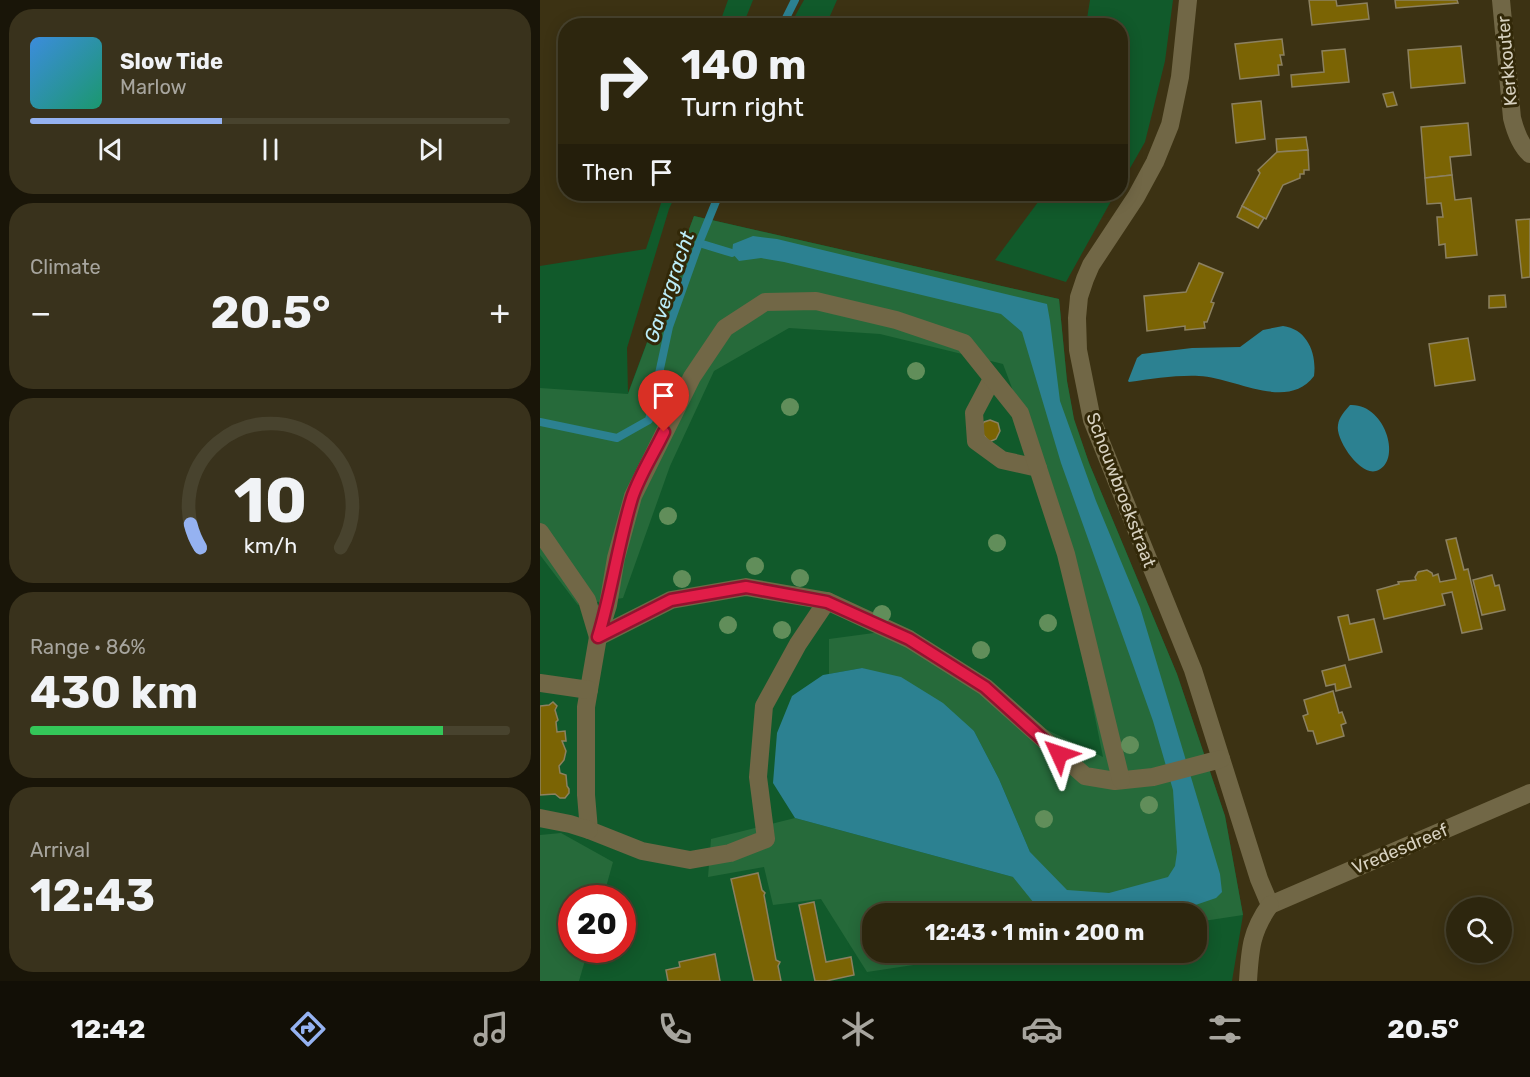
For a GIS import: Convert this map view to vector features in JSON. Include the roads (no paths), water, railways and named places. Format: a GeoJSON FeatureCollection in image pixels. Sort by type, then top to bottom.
{"type":"FeatureCollection","features":[{"type":"Feature","properties":{"kind":"street","name":"Schouwbroekstraat"},"geometry":{"type":"LineString","coordinates":[[1188,0],[1180,77],[1170,125],[1155,162],[1136,197],[1091,265],[1085,279],[1078,308],[1078,350],[1092,420],[1193,670],[1259,879],[1270,905]]}},
{"type":"Feature","properties":{"kind":"street","name":"Kerkkouter"},"geometry":{"type":"LineString","coordinates":[[1501,0],[1512,118],[1516,132],[1530,154]]}},
{"type":"Feature","properties":{"kind":"street"},"geometry":{"type":"LineString","coordinates":[[589,830],[586,783],[586,707],[598,637],[608,605],[616,558],[633,495],[692,377],[725,328],[765,302],[816,301],[896,320],[964,343],[1020,413],[1066,554],[1121,780]]}},
{"type":"Feature","properties":{"kind":"street"},"geometry":{"type":"LineString","coordinates":[[992,379],[974,413],[976,441],[1002,460],[1038,468]]}},
{"type":"Feature","properties":{"kind":"street"},"geometry":{"type":"LineString","coordinates":[[540,531],[587,600],[598,637]]}},
{"type":"Feature","properties":{"kind":"street"},"geometry":{"type":"LineString","coordinates":[[598,637],[671,600],[746,587],[827,602],[909,639],[985,687],[1085,776],[1121,780],[1167,775],[1221,759]]}},
{"type":"Feature","properties":{"kind":"street"},"geometry":{"type":"LineString","coordinates":[[540,818],[589,830],[642,851],[690,860],[730,853],[766,839],[758,777],[764,706],[798,644],[827,602]]}},
{"type":"Feature","properties":{"kind":"street"},"geometry":{"type":"LineString","coordinates":[[540,683],[589,690]]}},
{"type":"Feature","properties":{"kind":"street","name":"Vredesdreef"},"geometry":{"type":"LineString","coordinates":[[1270,905],[1530,793]]}},
{"type":"Feature","properties":{"kind":"street"},"geometry":{"type":"LineString","coordinates":[[1248,981],[1251,942],[1259,921],[1270,905]]}},
{"type":"Feature","properties":{"kind":"water"},"geometry":{"type":"Polygon","coordinates":[[[753,236],[777,239],[1047,304],[1060,401],[1096,501],[1140,607],[1220,874],[1222,892],[1216,898],[1201,903],[1034,903],[1013,877],[795,818],[773,783],[777,733],[792,696],[823,675],[862,668],[901,677],[943,703],[974,731],[999,779],[1030,852],[1067,890],[1109,893],[1168,877],[1175,866],[1177,852],[1173,790],[1153,721],[1061,463],[1022,332],[1001,314],[784,262],[761,258],[739,261],[732,253],[733,244],[753,236]]]}},
{"type":"Feature","properties":{"kind":"water"},"geometry":{"type":"Polygon","coordinates":[[[1283,326],[1291,328],[1304,337],[1312,351],[1315,367],[1314,376],[1303,386],[1290,391],[1260,390],[1199,376],[1128,381],[1137,358],[1142,354],[1192,348],[1240,347],[1263,330],[1283,326]]]}},
{"type":"Feature","properties":{"kind":"water"},"geometry":{"type":"Polygon","coordinates":[[[1350,405],[1363,407],[1373,413],[1387,434],[1388,457],[1384,466],[1376,471],[1363,468],[1356,462],[1340,439],[1339,422],[1342,414],[1350,405]]]}},
{"type":"Feature","properties":{"kind":"waterway","name":"Gavergracht"},"geometry":{"type":"LineString","coordinates":[[786,18],[795,0]]}},
{"type":"Feature","properties":{"kind":"waterway","name":"Gavergracht"},"geometry":{"type":"LineString","coordinates":[[540,422],[617,438],[649,420],[669,327],[716,201]]}},
{"type":"Feature","properties":{"kind":"waterway"},"geometry":{"type":"LineString","coordinates":[[699,243],[732,253]]}}]}
